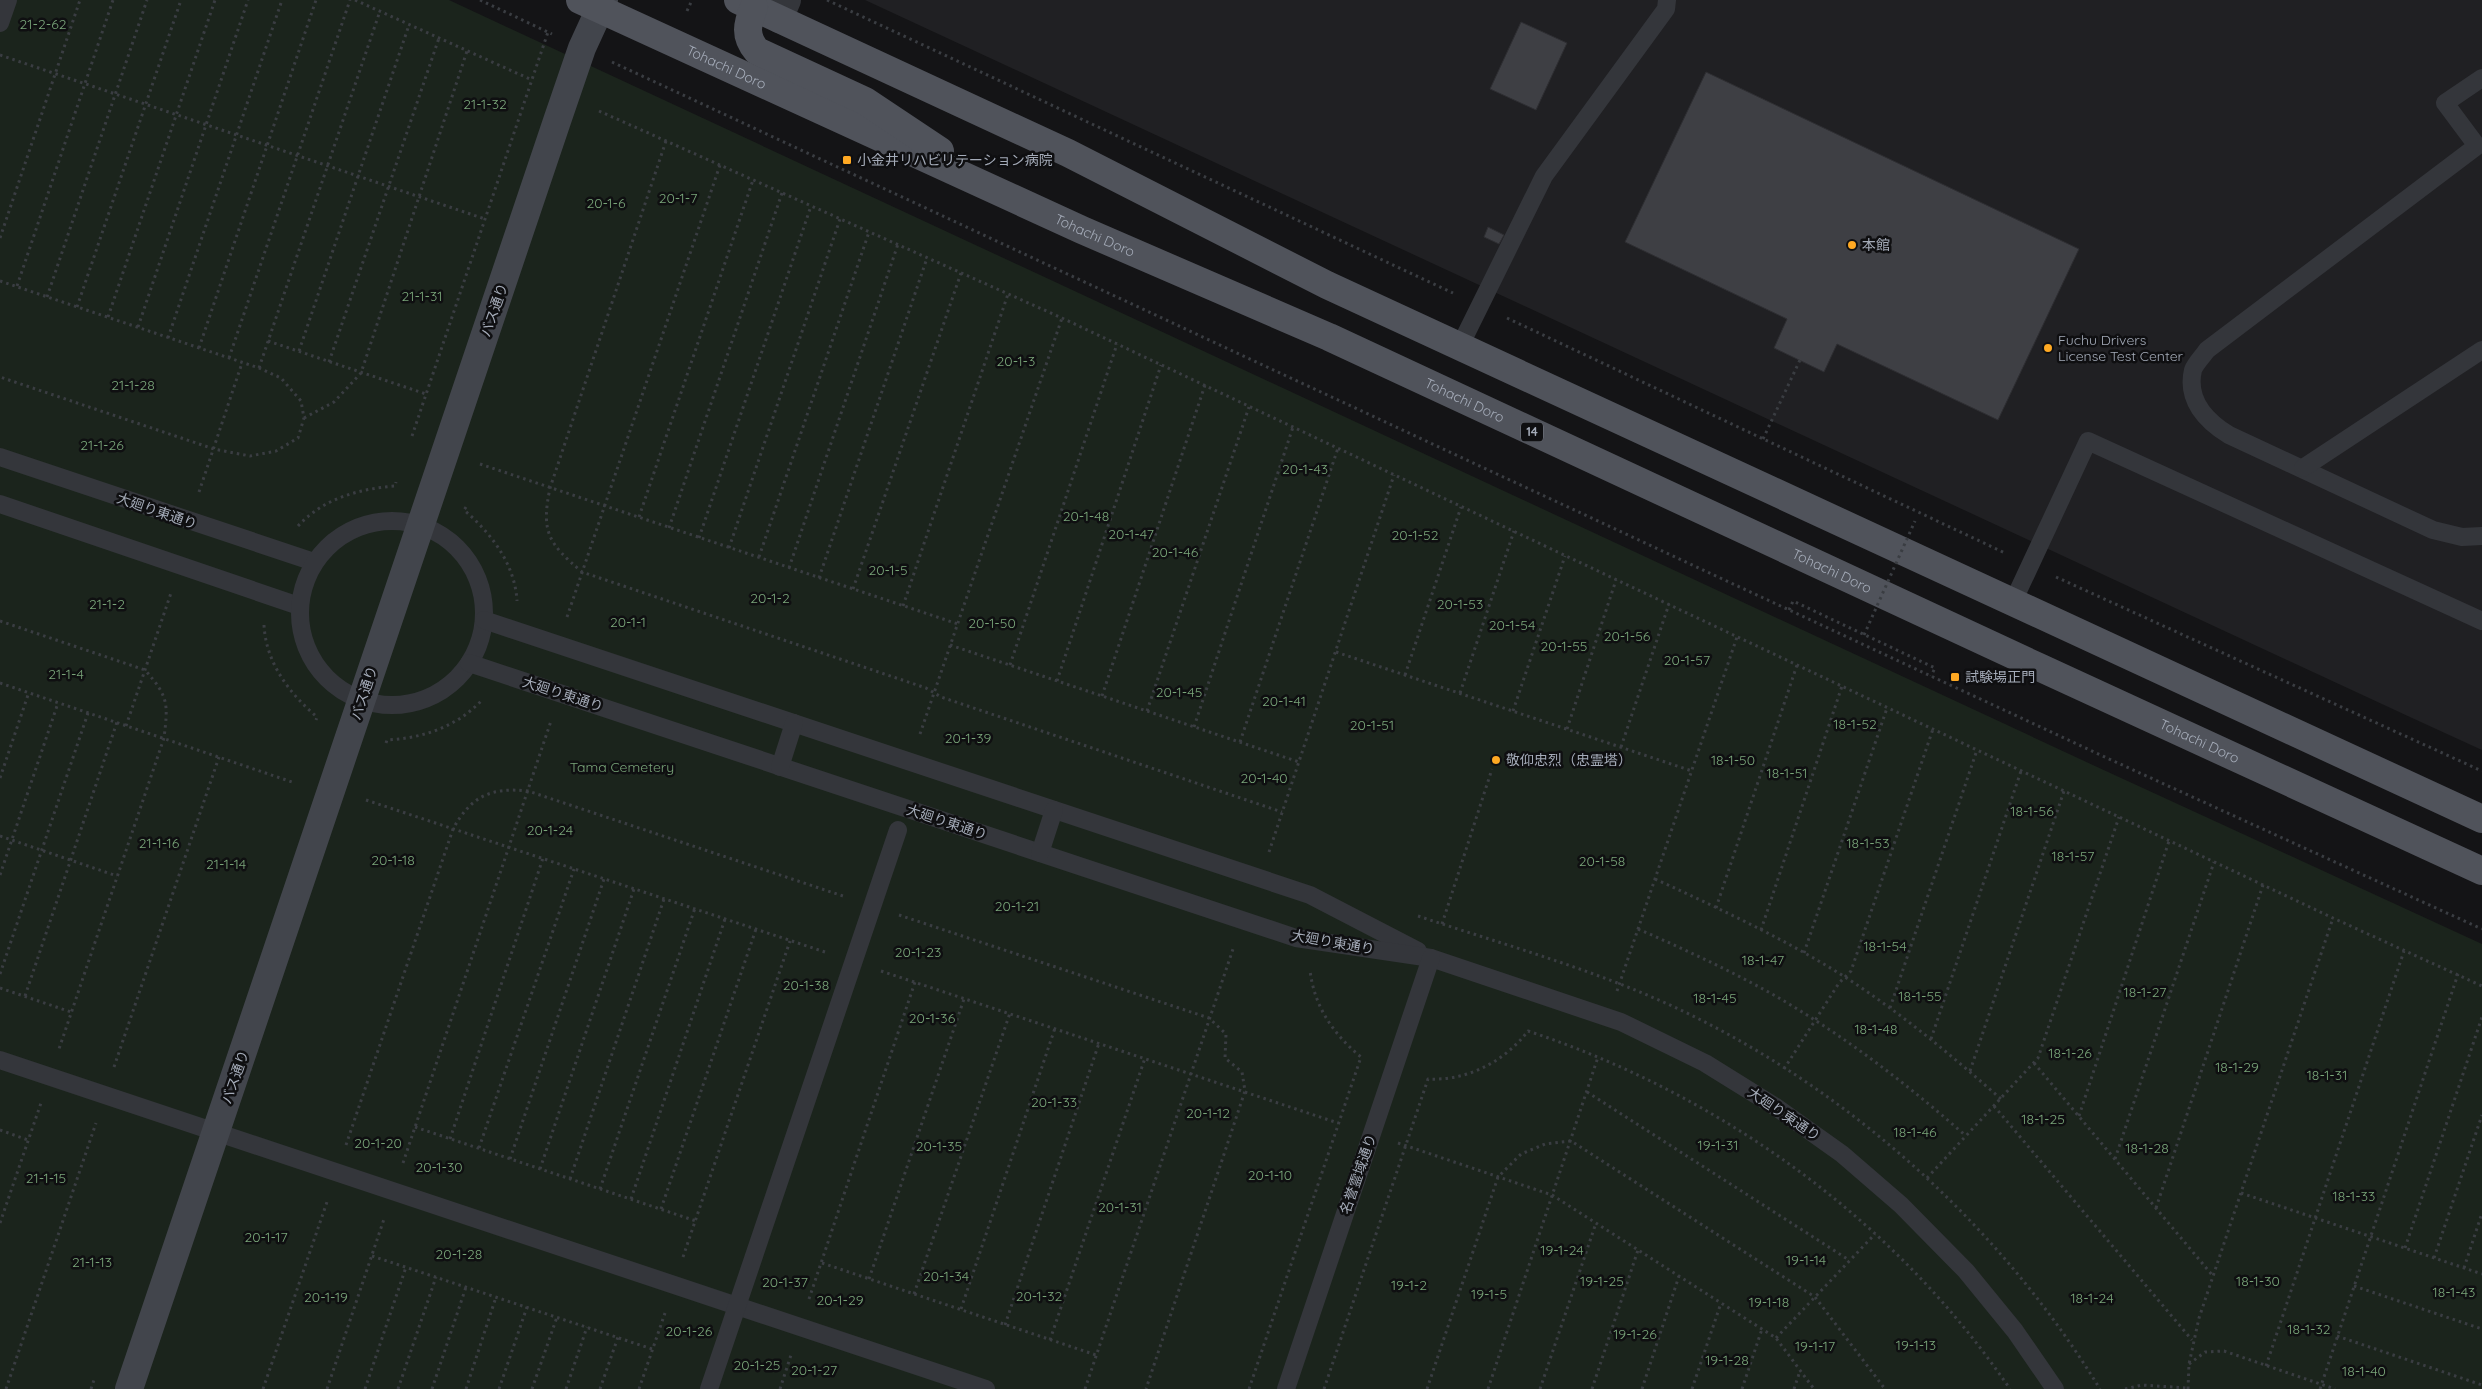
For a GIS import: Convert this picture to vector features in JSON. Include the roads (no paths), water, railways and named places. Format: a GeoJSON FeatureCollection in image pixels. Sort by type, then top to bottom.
{"type":"FeatureCollection","features":[{"type":"Feature","properties":{"kind":"main road","name":"Tohachi Doro"},"geometry":{"type":"LineString","coordinates":[[594,3],[1014,199],[1329,337],[2482,871]]}},
{"type":"Feature","properties":{"kind":"main road"},"geometry":{"type":"LineString","coordinates":[[1014,199],[865,101],[757,50],[750,42],[746,25],[746,4],[783,10],[1327,285],[2012,604],[2482,819]]}},
{"type":"Feature","properties":{"kind":"street","name":"バス通り"},"geometry":{"type":"LineString","coordinates":[[130,1389],[582,48],[594,3]]}},
{"type":"Feature","properties":{"kind":"lane"},"geometry":{"type":"LineString","coordinates":[[0,23],[8,0]]}},
{"type":"Feature","properties":{"kind":"lane"},"geometry":{"type":"LineString","coordinates":[[1460,346],[1544,176],[1666,9],[1667,0]]}},
{"type":"Feature","properties":{"kind":"lane"},"geometry":{"type":"LineString","coordinates":[[2482,78],[2445,103],[2477,146],[2224,335],[2207,350],[2194,369],[2193,389],[2198,408],[2210,423],[2229,435],[2433,530],[2462,537],[2482,536]]}},
{"type":"Feature","properties":{"kind":"lane"},"geometry":{"type":"LineString","coordinates":[[2303,468],[2482,350]]}},
{"type":"Feature","properties":{"kind":"lane"},"geometry":{"type":"LineString","coordinates":[[2012,604],[2088,441],[2482,621]]}},
{"type":"Feature","properties":{"kind":"lane","name":"大廻り東通り"},"geometry":{"type":"LineString","coordinates":[[0,457],[314,562]]}},
{"type":"Feature","properties":{"kind":"lane"},"geometry":{"type":"LineString","coordinates":[[0,504],[300,606]]}},
{"type":"Feature","properties":{"kind":"lane"},"geometry":{"type":"LineString","coordinates":[[391,521],[421,526],[448,540],[469,562],[481,590],[484,620],[479,643],[469,663],[449,686],[422,700],[393,705],[362,700],[336,686],[315,664],[302,637],[300,606],[304,583],[314,562],[334,540],[361,525],[391,521]]}},
{"type":"Feature","properties":{"kind":"lane","name":"大廻り東通り"},"geometry":{"type":"LineString","coordinates":[[484,620],[1310,895],[1431,958],[1608,1017],[1705,1063],[1776,1107],[1842,1154],[1901,1205],[1966,1271],[2015,1330],[2055,1389]]}},
{"type":"Feature","properties":{"kind":"lane","name":"大廻り東通り"},"geometry":{"type":"LineString","coordinates":[[469,663],[1296,938],[1431,958]]}},
{"type":"Feature","properties":{"kind":"lane"},"geometry":{"type":"LineString","coordinates":[[780,766],[794,723]]}},
{"type":"Feature","properties":{"kind":"lane"},"geometry":{"type":"LineString","coordinates":[[1040,853],[1054,810]]}},
{"type":"Feature","properties":{"kind":"lane"},"geometry":{"type":"LineString","coordinates":[[709,1389],[898,830]]}},
{"type":"Feature","properties":{"kind":"lane","name":"名誉霊域通り"},"geometry":{"type":"LineString","coordinates":[[1286,1389],[1431,958]]}},
{"type":"Feature","properties":{"kind":"lane"},"geometry":{"type":"LineString","coordinates":[[0,1060],[986,1389]]}},
{"type":"Feature","properties":{"kind":"place","name":"小金井リハビリテーション病院"},"geometry":{"type":"Point","coordinates":[847,160]}},
{"type":"Feature","properties":{"kind":"place","name":"本館"},"geometry":{"type":"Point","coordinates":[1852,245]}},
{"type":"Feature","properties":{"kind":"place","name":"Fuchu Drivers License Test Center"},"geometry":{"type":"Point","coordinates":[2048,348]}},
{"type":"Feature","properties":{"kind":"place","name":"試験場正門"},"geometry":{"type":"Point","coordinates":[1955,677]}},
{"type":"Feature","properties":{"kind":"place","name":"敬仰忠烈（忠霊塔）"},"geometry":{"type":"Point","coordinates":[1496,760]}},
{"type":"Feature","properties":{"kind":"park label","name":"21-2-62"},"geometry":{"type":"Point","coordinates":[43,24]}},
{"type":"Feature","properties":{"kind":"park label","name":"21-1-32"},"geometry":{"type":"Point","coordinates":[485,104]}},
{"type":"Feature","properties":{"kind":"park label","name":"20-1-7"},"geometry":{"type":"Point","coordinates":[678,198]}},
{"type":"Feature","properties":{"kind":"park label","name":"20-1-6"},"geometry":{"type":"Point","coordinates":[606,203]}},
{"type":"Feature","properties":{"kind":"park label","name":"21-1-31"},"geometry":{"type":"Point","coordinates":[422,296]}},
{"type":"Feature","properties":{"kind":"park label","name":"20-1-3"},"geometry":{"type":"Point","coordinates":[1016,361]}},
{"type":"Feature","properties":{"kind":"park label","name":"21-1-28"},"geometry":{"type":"Point","coordinates":[133,385]}},
{"type":"Feature","properties":{"kind":"park label","name":"21-1-26"},"geometry":{"type":"Point","coordinates":[102,445]}},
{"type":"Feature","properties":{"kind":"park label","name":"20-1-43"},"geometry":{"type":"Point","coordinates":[1305,469]}},
{"type":"Feature","properties":{"kind":"park label","name":"20-1-48"},"geometry":{"type":"Point","coordinates":[1086,516]}},
{"type":"Feature","properties":{"kind":"park label","name":"20-1-47"},"geometry":{"type":"Point","coordinates":[1131,534]}},
{"type":"Feature","properties":{"kind":"park label","name":"20-1-52"},"geometry":{"type":"Point","coordinates":[1415,535]}},
{"type":"Feature","properties":{"kind":"park label","name":"20-1-46"},"geometry":{"type":"Point","coordinates":[1175,552]}},
{"type":"Feature","properties":{"kind":"park label","name":"20-1-5"},"geometry":{"type":"Point","coordinates":[888,570]}},
{"type":"Feature","properties":{"kind":"park label","name":"20-1-2"},"geometry":{"type":"Point","coordinates":[770,598]}},
{"type":"Feature","properties":{"kind":"park label","name":"21-1-2"},"geometry":{"type":"Point","coordinates":[107,604]}},
{"type":"Feature","properties":{"kind":"park label","name":"20-1-53"},"geometry":{"type":"Point","coordinates":[1460,604]}},
{"type":"Feature","properties":{"kind":"park label","name":"20-1-1"},"geometry":{"type":"Point","coordinates":[628,622]}},
{"type":"Feature","properties":{"kind":"park label","name":"20-1-50"},"geometry":{"type":"Point","coordinates":[992,623]}},
{"type":"Feature","properties":{"kind":"park label","name":"20-1-54"},"geometry":{"type":"Point","coordinates":[1512,625]}},
{"type":"Feature","properties":{"kind":"park label","name":"20-1-56"},"geometry":{"type":"Point","coordinates":[1627,636]}},
{"type":"Feature","properties":{"kind":"park label","name":"20-1-55"},"geometry":{"type":"Point","coordinates":[1564,646]}},
{"type":"Feature","properties":{"kind":"park label","name":"20-1-57"},"geometry":{"type":"Point","coordinates":[1687,660]}},
{"type":"Feature","properties":{"kind":"park label","name":"21-1-4"},"geometry":{"type":"Point","coordinates":[66,674]}},
{"type":"Feature","properties":{"kind":"park label","name":"20-1-45"},"geometry":{"type":"Point","coordinates":[1179,692]}},
{"type":"Feature","properties":{"kind":"park label","name":"20-1-41"},"geometry":{"type":"Point","coordinates":[1284,701]}},
{"type":"Feature","properties":{"kind":"park label","name":"18-1-52"},"geometry":{"type":"Point","coordinates":[1855,724]}},
{"type":"Feature","properties":{"kind":"park label","name":"20-1-51"},"geometry":{"type":"Point","coordinates":[1372,725]}},
{"type":"Feature","properties":{"kind":"park label","name":"20-1-39"},"geometry":{"type":"Point","coordinates":[968,738]}},
{"type":"Feature","properties":{"kind":"park label","name":"18-1-50"},"geometry":{"type":"Point","coordinates":[1733,760]}},
{"type":"Feature","properties":{"kind":"park label","name":"Tama Cemetery"},"geometry":{"type":"Point","coordinates":[622,767]}},
{"type":"Feature","properties":{"kind":"park label","name":"18-1-51"},"geometry":{"type":"Point","coordinates":[1787,773]}},
{"type":"Feature","properties":{"kind":"park label","name":"20-1-40"},"geometry":{"type":"Point","coordinates":[1264,778]}},
{"type":"Feature","properties":{"kind":"park label","name":"18-1-56"},"geometry":{"type":"Point","coordinates":[2032,811]}},
{"type":"Feature","properties":{"kind":"park label","name":"20-1-24"},"geometry":{"type":"Point","coordinates":[550,830]}},
{"type":"Feature","properties":{"kind":"park label","name":"21-1-16"},"geometry":{"type":"Point","coordinates":[159,843]}},
{"type":"Feature","properties":{"kind":"park label","name":"18-1-53"},"geometry":{"type":"Point","coordinates":[1868,843]}},
{"type":"Feature","properties":{"kind":"park label","name":"18-1-57"},"geometry":{"type":"Point","coordinates":[2073,856]}},
{"type":"Feature","properties":{"kind":"park label","name":"20-1-18"},"geometry":{"type":"Point","coordinates":[393,860]}},
{"type":"Feature","properties":{"kind":"park label","name":"20-1-58"},"geometry":{"type":"Point","coordinates":[1602,861]}},
{"type":"Feature","properties":{"kind":"park label","name":"21-1-14"},"geometry":{"type":"Point","coordinates":[226,864]}},
{"type":"Feature","properties":{"kind":"park label","name":"20-1-21"},"geometry":{"type":"Point","coordinates":[1017,906]}},
{"type":"Feature","properties":{"kind":"park label","name":"18-1-54"},"geometry":{"type":"Point","coordinates":[1885,946]}},
{"type":"Feature","properties":{"kind":"park label","name":"20-1-23"},"geometry":{"type":"Point","coordinates":[918,952]}},
{"type":"Feature","properties":{"kind":"park label","name":"18-1-47"},"geometry":{"type":"Point","coordinates":[1763,960]}},
{"type":"Feature","properties":{"kind":"park label","name":"20-1-38"},"geometry":{"type":"Point","coordinates":[806,985]}},
{"type":"Feature","properties":{"kind":"park label","name":"18-1-27"},"geometry":{"type":"Point","coordinates":[2145,992]}},
{"type":"Feature","properties":{"kind":"park label","name":"18-1-55"},"geometry":{"type":"Point","coordinates":[1920,996]}},
{"type":"Feature","properties":{"kind":"park label","name":"18-1-45"},"geometry":{"type":"Point","coordinates":[1715,998]}},
{"type":"Feature","properties":{"kind":"park label","name":"20-1-36"},"geometry":{"type":"Point","coordinates":[932,1018]}},
{"type":"Feature","properties":{"kind":"park label","name":"18-1-48"},"geometry":{"type":"Point","coordinates":[1876,1029]}},
{"type":"Feature","properties":{"kind":"park label","name":"18-1-26"},"geometry":{"type":"Point","coordinates":[2070,1053]}},
{"type":"Feature","properties":{"kind":"park label","name":"18-1-29"},"geometry":{"type":"Point","coordinates":[2237,1067]}},
{"type":"Feature","properties":{"kind":"park label","name":"18-1-31"},"geometry":{"type":"Point","coordinates":[2327,1075]}},
{"type":"Feature","properties":{"kind":"park label","name":"20-1-33"},"geometry":{"type":"Point","coordinates":[1054,1102]}},
{"type":"Feature","properties":{"kind":"park label","name":"20-1-12"},"geometry":{"type":"Point","coordinates":[1208,1113]}},
{"type":"Feature","properties":{"kind":"park label","name":"18-1-25"},"geometry":{"type":"Point","coordinates":[2043,1119]}},
{"type":"Feature","properties":{"kind":"park label","name":"18-1-46"},"geometry":{"type":"Point","coordinates":[1915,1132]}},
{"type":"Feature","properties":{"kind":"park label","name":"20-1-20"},"geometry":{"type":"Point","coordinates":[378,1143]}},
{"type":"Feature","properties":{"kind":"park label","name":"19-1-31"},"geometry":{"type":"Point","coordinates":[1718,1145]}},
{"type":"Feature","properties":{"kind":"park label","name":"20-1-35"},"geometry":{"type":"Point","coordinates":[939,1146]}},
{"type":"Feature","properties":{"kind":"park label","name":"18-1-28"},"geometry":{"type":"Point","coordinates":[2147,1148]}},
{"type":"Feature","properties":{"kind":"park label","name":"20-1-30"},"geometry":{"type":"Point","coordinates":[439,1167]}},
{"type":"Feature","properties":{"kind":"park label","name":"20-1-10"},"geometry":{"type":"Point","coordinates":[1270,1175]}},
{"type":"Feature","properties":{"kind":"park label","name":"21-1-15"},"geometry":{"type":"Point","coordinates":[46,1178]}},
{"type":"Feature","properties":{"kind":"park label","name":"18-1-33"},"geometry":{"type":"Point","coordinates":[2354,1196]}},
{"type":"Feature","properties":{"kind":"park label","name":"20-1-31"},"geometry":{"type":"Point","coordinates":[1120,1207]}},
{"type":"Feature","properties":{"kind":"park label","name":"20-1-17"},"geometry":{"type":"Point","coordinates":[266,1237]}},
{"type":"Feature","properties":{"kind":"park label","name":"19-1-24"},"geometry":{"type":"Point","coordinates":[1562,1250]}},
{"type":"Feature","properties":{"kind":"park label","name":"20-1-28"},"geometry":{"type":"Point","coordinates":[459,1254]}},
{"type":"Feature","properties":{"kind":"park label","name":"19-1-14"},"geometry":{"type":"Point","coordinates":[1806,1260]}},
{"type":"Feature","properties":{"kind":"park label","name":"21-1-13"},"geometry":{"type":"Point","coordinates":[92,1262]}},
{"type":"Feature","properties":{"kind":"park label","name":"20-1-34"},"geometry":{"type":"Point","coordinates":[946,1276]}},
{"type":"Feature","properties":{"kind":"park label","name":"19-1-25"},"geometry":{"type":"Point","coordinates":[1602,1281]}},
{"type":"Feature","properties":{"kind":"park label","name":"18-1-30"},"geometry":{"type":"Point","coordinates":[2258,1281]}},
{"type":"Feature","properties":{"kind":"park label","name":"20-1-37"},"geometry":{"type":"Point","coordinates":[785,1282]}},
{"type":"Feature","properties":{"kind":"park label","name":"19-1-2"},"geometry":{"type":"Point","coordinates":[1409,1285]}},
{"type":"Feature","properties":{"kind":"park label","name":"18-1-43"},"geometry":{"type":"Point","coordinates":[2454,1292]}},
{"type":"Feature","properties":{"kind":"park label","name":"19-1-5"},"geometry":{"type":"Point","coordinates":[1489,1294]}},
{"type":"Feature","properties":{"kind":"park label","name":"20-1-32"},"geometry":{"type":"Point","coordinates":[1039,1296]}},
{"type":"Feature","properties":{"kind":"park label","name":"20-1-19"},"geometry":{"type":"Point","coordinates":[326,1297]}},
{"type":"Feature","properties":{"kind":"park label","name":"18-1-24"},"geometry":{"type":"Point","coordinates":[2092,1298]}},
{"type":"Feature","properties":{"kind":"park label","name":"20-1-29"},"geometry":{"type":"Point","coordinates":[840,1300]}},
{"type":"Feature","properties":{"kind":"park label","name":"19-1-18"},"geometry":{"type":"Point","coordinates":[1769,1302]}},
{"type":"Feature","properties":{"kind":"park label","name":"18-1-32"},"geometry":{"type":"Point","coordinates":[2309,1329]}},
{"type":"Feature","properties":{"kind":"park label","name":"20-1-26"},"geometry":{"type":"Point","coordinates":[689,1331]}},
{"type":"Feature","properties":{"kind":"park label","name":"19-1-26"},"geometry":{"type":"Point","coordinates":[1635,1334]}},
{"type":"Feature","properties":{"kind":"park label","name":"19-1-13"},"geometry":{"type":"Point","coordinates":[1916,1345]}},
{"type":"Feature","properties":{"kind":"park label","name":"19-1-17"},"geometry":{"type":"Point","coordinates":[1815,1346]}},
{"type":"Feature","properties":{"kind":"park label","name":"19-1-28"},"geometry":{"type":"Point","coordinates":[1727,1360]}},
{"type":"Feature","properties":{"kind":"park label","name":"20-1-25"},"geometry":{"type":"Point","coordinates":[757,1365]}},
{"type":"Feature","properties":{"kind":"park label","name":"20-1-27"},"geometry":{"type":"Point","coordinates":[814,1370]}},
{"type":"Feature","properties":{"kind":"park label","name":"18-1-40"},"geometry":{"type":"Point","coordinates":[2364,1371]}}]}
